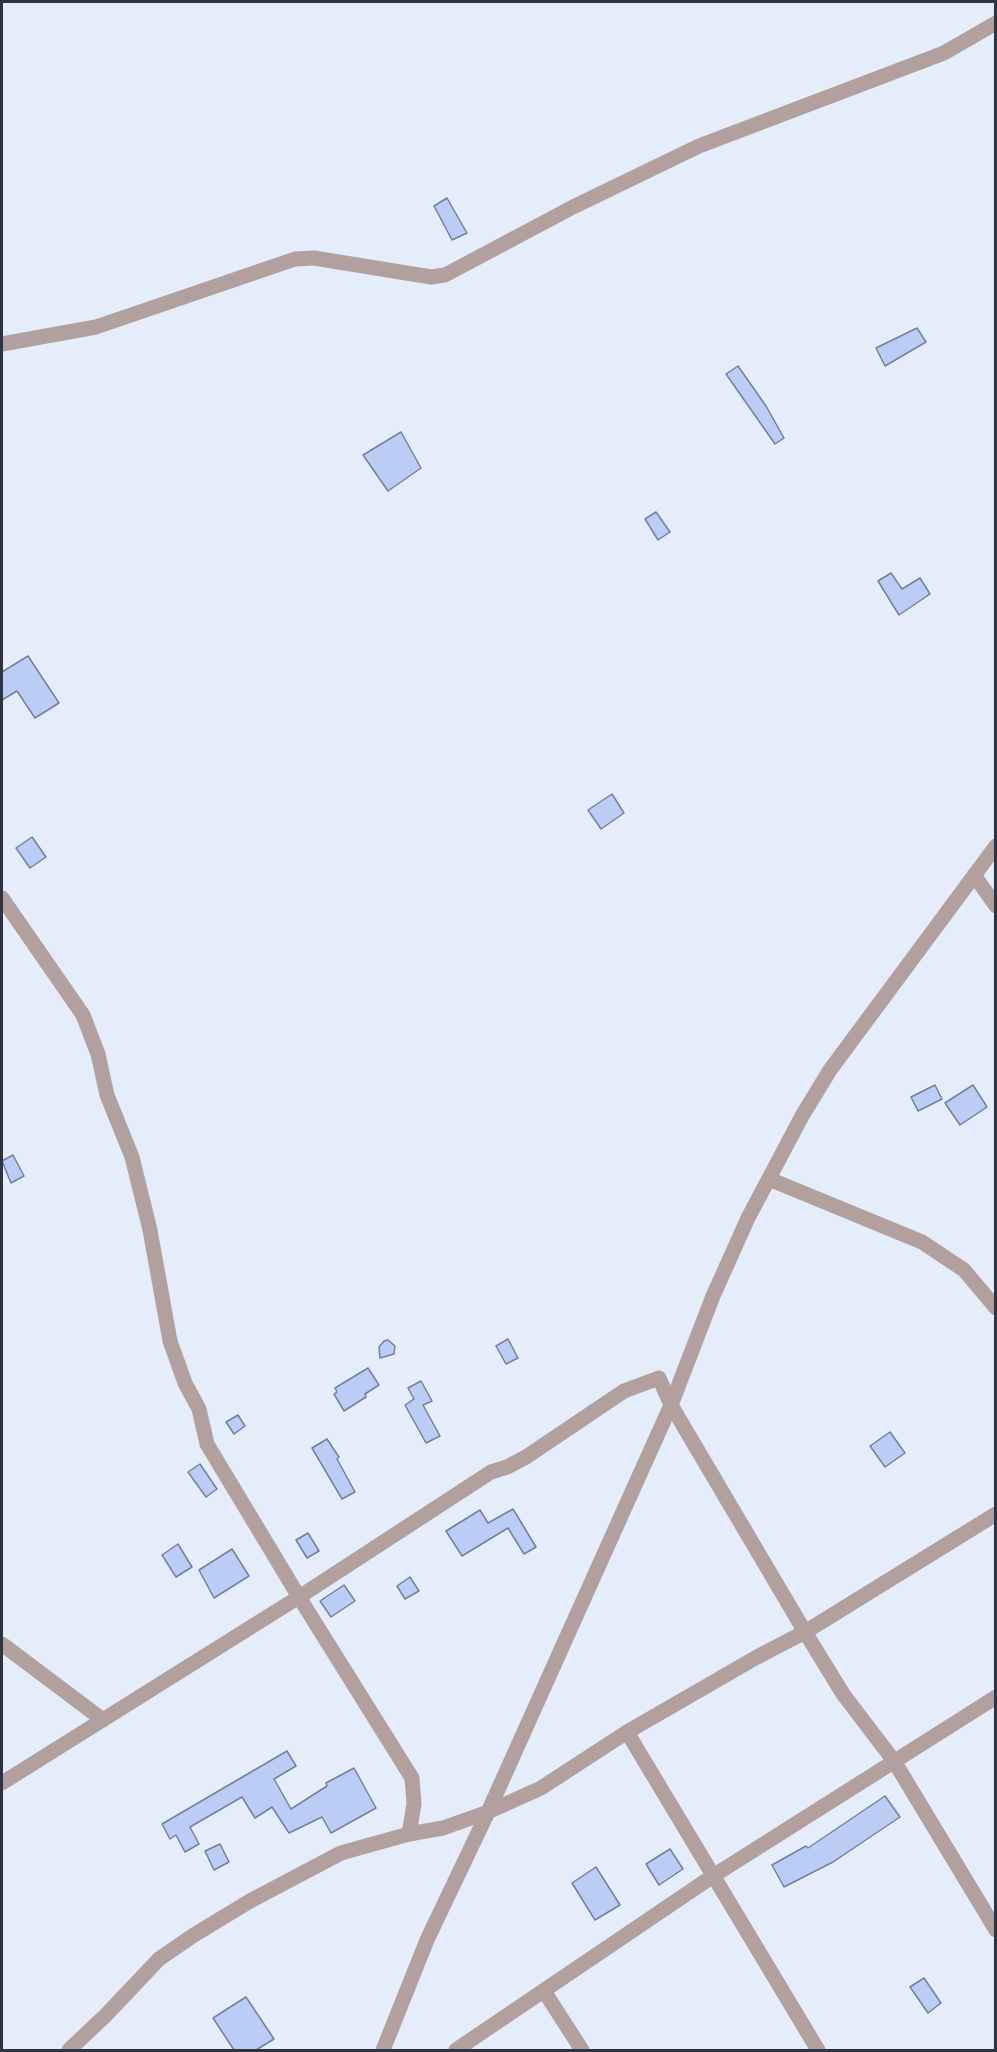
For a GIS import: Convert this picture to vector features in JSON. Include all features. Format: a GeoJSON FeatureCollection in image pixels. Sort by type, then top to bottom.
{"type":"FeatureCollection","features":[{"type":"Feature","properties":{"kind":"street"},"geometry":{"type":"LineString","coordinates":[[2,344],[96,327],[295,259],[314,258],[431,277],[445,275],[573,207],[699,146],[944,53],[996,23]]}},
{"type":"Feature","properties":{"kind":"street"},"geometry":{"type":"LineString","coordinates":[[383,2050],[426,1940],[488,1812],[671,1405],[713,1296],[748,1218],[802,1116],[830,1070],[996,846]]}},
{"type":"Feature","properties":{"kind":"street"},"geometry":{"type":"LineString","coordinates":[[974,875],[996,906]]}},
{"type":"Feature","properties":{"kind":"street"},"geometry":{"type":"LineString","coordinates":[[2,898],[83,1015],[98,1054],[107,1095],[132,1156],[150,1230],[170,1341],[185,1383],[199,1409],[207,1444],[299,1598],[412,1778],[414,1804],[409,1834]]}},
{"type":"Feature","properties":{"kind":"street"},"geometry":{"type":"LineString","coordinates":[[769,1179],[922,1242],[964,1270],[996,1308]]}},
{"type":"Feature","properties":{"kind":"street"},"geometry":{"type":"LineString","coordinates":[[2,1783],[299,1598],[491,1472],[526,1457],[624,1391],[659,1377],[671,1405],[805,1632],[843,1694],[894,1761],[996,1930]]}},
{"type":"Feature","properties":{"kind":"street"},"geometry":{"type":"LineString","coordinates":[[69,2050],[159,1959],[250,1901],[341,1853],[409,1834],[443,1828],[488,1812],[541,1788],[627,1732],[805,1632],[996,1514]]}},
{"type":"Feature","properties":{"kind":"street"},"geometry":{"type":"LineString","coordinates":[[2,1644],[103,1720]]}},
{"type":"Feature","properties":{"kind":"street"},"geometry":{"type":"LineString","coordinates":[[456,2050],[714,1876],[996,1697]]}},
{"type":"Feature","properties":{"kind":"street"},"geometry":{"type":"LineString","coordinates":[[627,1732],[818,2050]]}},
{"type":"Feature","properties":{"kind":"street"},"geometry":{"type":"LineString","coordinates":[[544,1991],[582,2050]]}},
{"type":"Feature","properties":{"kind":"building"},"geometry":{"type":"Polygon","coordinates":[[[447,198],[467,233],[452,240],[434,206],[447,198]]]}},
{"type":"Feature","properties":{"kind":"building"},"geometry":{"type":"Polygon","coordinates":[[[917,328],[926,342],[885,366],[876,348],[917,328]]]}},
{"type":"Feature","properties":{"kind":"building"},"geometry":{"type":"Polygon","coordinates":[[[738,366],[766,406],[784,438],[775,444],[726,374],[738,366]]]}},
{"type":"Feature","properties":{"kind":"building"},"geometry":{"type":"Polygon","coordinates":[[[401,432],[421,468],[388,491],[363,455],[401,432]]]}},
{"type":"Feature","properties":{"kind":"building"},"geometry":{"type":"Polygon","coordinates":[[[656,512],[670,532],[658,540],[645,519],[656,512]]]}},
{"type":"Feature","properties":{"kind":"building"},"geometry":{"type":"Polygon","coordinates":[[[891,573],[902,589],[920,578],[930,594],[899,615],[878,581],[891,573]]]}},
{"type":"Feature","properties":{"kind":"building"},"geometry":{"type":"Polygon","coordinates":[[[28,656],[59,703],[35,718],[17,691],[2,700],[2,672],[28,656]]]}},
{"type":"Feature","properties":{"kind":"building"},"geometry":{"type":"Polygon","coordinates":[[[612,794],[624,813],[601,829],[588,810],[612,794]]]}},
{"type":"Feature","properties":{"kind":"building"},"geometry":{"type":"Polygon","coordinates":[[[32,837],[46,857],[30,868],[16,848],[32,837]]]}},
{"type":"Feature","properties":{"kind":"building"},"geometry":{"type":"Polygon","coordinates":[[[935,1085],[942,1099],[918,1111],[911,1097],[935,1085]]]}},
{"type":"Feature","properties":{"kind":"building"},"geometry":{"type":"Polygon","coordinates":[[[973,1085],[987,1107],[960,1125],[945,1103],[973,1085]]]}},
{"type":"Feature","properties":{"kind":"building"},"geometry":{"type":"Polygon","coordinates":[[[13,1155],[24,1176],[11,1183],[2,1161],[13,1155]]]}},
{"type":"Feature","properties":{"kind":"building"},"geometry":{"type":"Polygon","coordinates":[[[508,1339],[518,1358],[506,1364],[496,1346],[508,1339]]]}},
{"type":"Feature","properties":{"kind":"building"},"geometry":{"type":"Polygon","coordinates":[[[388,1340],[395,1346],[394,1354],[380,1358],[379,1347],[388,1340]]]}},
{"type":"Feature","properties":{"kind":"building"},"geometry":{"type":"Polygon","coordinates":[[[368,1368],[379,1385],[365,1394],[366,1397],[344,1411],[334,1394],[337,1392],[335,1388],[368,1368]]]}},
{"type":"Feature","properties":{"kind":"building"},"geometry":{"type":"Polygon","coordinates":[[[421,1381],[432,1401],[423,1405],[440,1436],[426,1443],[405,1405],[414,1399],[408,1388],[421,1381]]]}},
{"type":"Feature","properties":{"kind":"building"},"geometry":{"type":"Polygon","coordinates":[[[238,1415],[245,1426],[234,1434],[226,1422],[238,1415]]]}},
{"type":"Feature","properties":{"kind":"building"},"geometry":{"type":"Polygon","coordinates":[[[890,1432],[905,1453],[885,1467],[870,1446],[890,1432]]]}},
{"type":"Feature","properties":{"kind":"building"},"geometry":{"type":"Polygon","coordinates":[[[327,1439],[339,1457],[337,1459],[355,1492],[342,1499],[312,1448],[327,1439]]]}},
{"type":"Feature","properties":{"kind":"building"},"geometry":{"type":"Polygon","coordinates":[[[200,1464],[217,1489],[206,1497],[188,1472],[200,1464]]]}},
{"type":"Feature","properties":{"kind":"building"},"geometry":{"type":"Polygon","coordinates":[[[513,1509],[536,1547],[524,1554],[508,1528],[462,1556],[446,1531],[480,1510],[488,1523],[513,1509]]]}},
{"type":"Feature","properties":{"kind":"building"},"geometry":{"type":"Polygon","coordinates":[[[308,1533],[319,1551],[307,1558],[296,1540],[308,1533]]]}},
{"type":"Feature","properties":{"kind":"building"},"geometry":{"type":"Polygon","coordinates":[[[178,1544],[192,1567],[176,1577],[162,1555],[178,1544]]]}},
{"type":"Feature","properties":{"kind":"building"},"geometry":{"type":"Polygon","coordinates":[[[232,1549],[249,1576],[214,1598],[199,1570],[232,1549]]]}},
{"type":"Feature","properties":{"kind":"building"},"geometry":{"type":"Polygon","coordinates":[[[410,1577],[419,1591],[405,1599],[397,1586],[410,1577]]]}},
{"type":"Feature","properties":{"kind":"building"},"geometry":{"type":"Polygon","coordinates":[[[344,1585],[355,1601],[331,1617],[320,1601],[344,1585]]]}},
{"type":"Feature","properties":{"kind":"building"},"geometry":{"type":"Polygon","coordinates":[[[287,1751],[296,1766],[274,1779],[291,1809],[327,1786],[326,1783],[354,1768],[376,1808],[331,1833],[322,1817],[289,1833],[272,1807],[255,1818],[242,1797],[190,1827],[199,1844],[185,1852],[176,1835],[170,1839],[162,1824],[287,1751]]]}},
{"type":"Feature","properties":{"kind":"building"},"geometry":{"type":"Polygon","coordinates":[[[885,1796],[900,1817],[833,1862],[784,1887],[772,1865],[806,1846],[808,1848],[885,1796]]]}},
{"type":"Feature","properties":{"kind":"building"},"geometry":{"type":"Polygon","coordinates":[[[220,1844],[229,1862],[214,1870],[205,1851],[220,1844]]]}},
{"type":"Feature","properties":{"kind":"building"},"geometry":{"type":"Polygon","coordinates":[[[670,1849],[683,1869],[659,1885],[646,1864],[670,1849]]]}},
{"type":"Feature","properties":{"kind":"building"},"geometry":{"type":"Polygon","coordinates":[[[596,1867],[620,1905],[595,1920],[572,1883],[596,1867]]]}},
{"type":"Feature","properties":{"kind":"building"},"geometry":{"type":"Polygon","coordinates":[[[924,1978],[941,2003],[928,2013],[910,1987],[924,1978]]]}},
{"type":"Feature","properties":{"kind":"building"},"geometry":{"type":"Polygon","coordinates":[[[246,1997],[274,2039],[256,2050],[234,2050],[213,2018],[246,1997]]]}}]}
